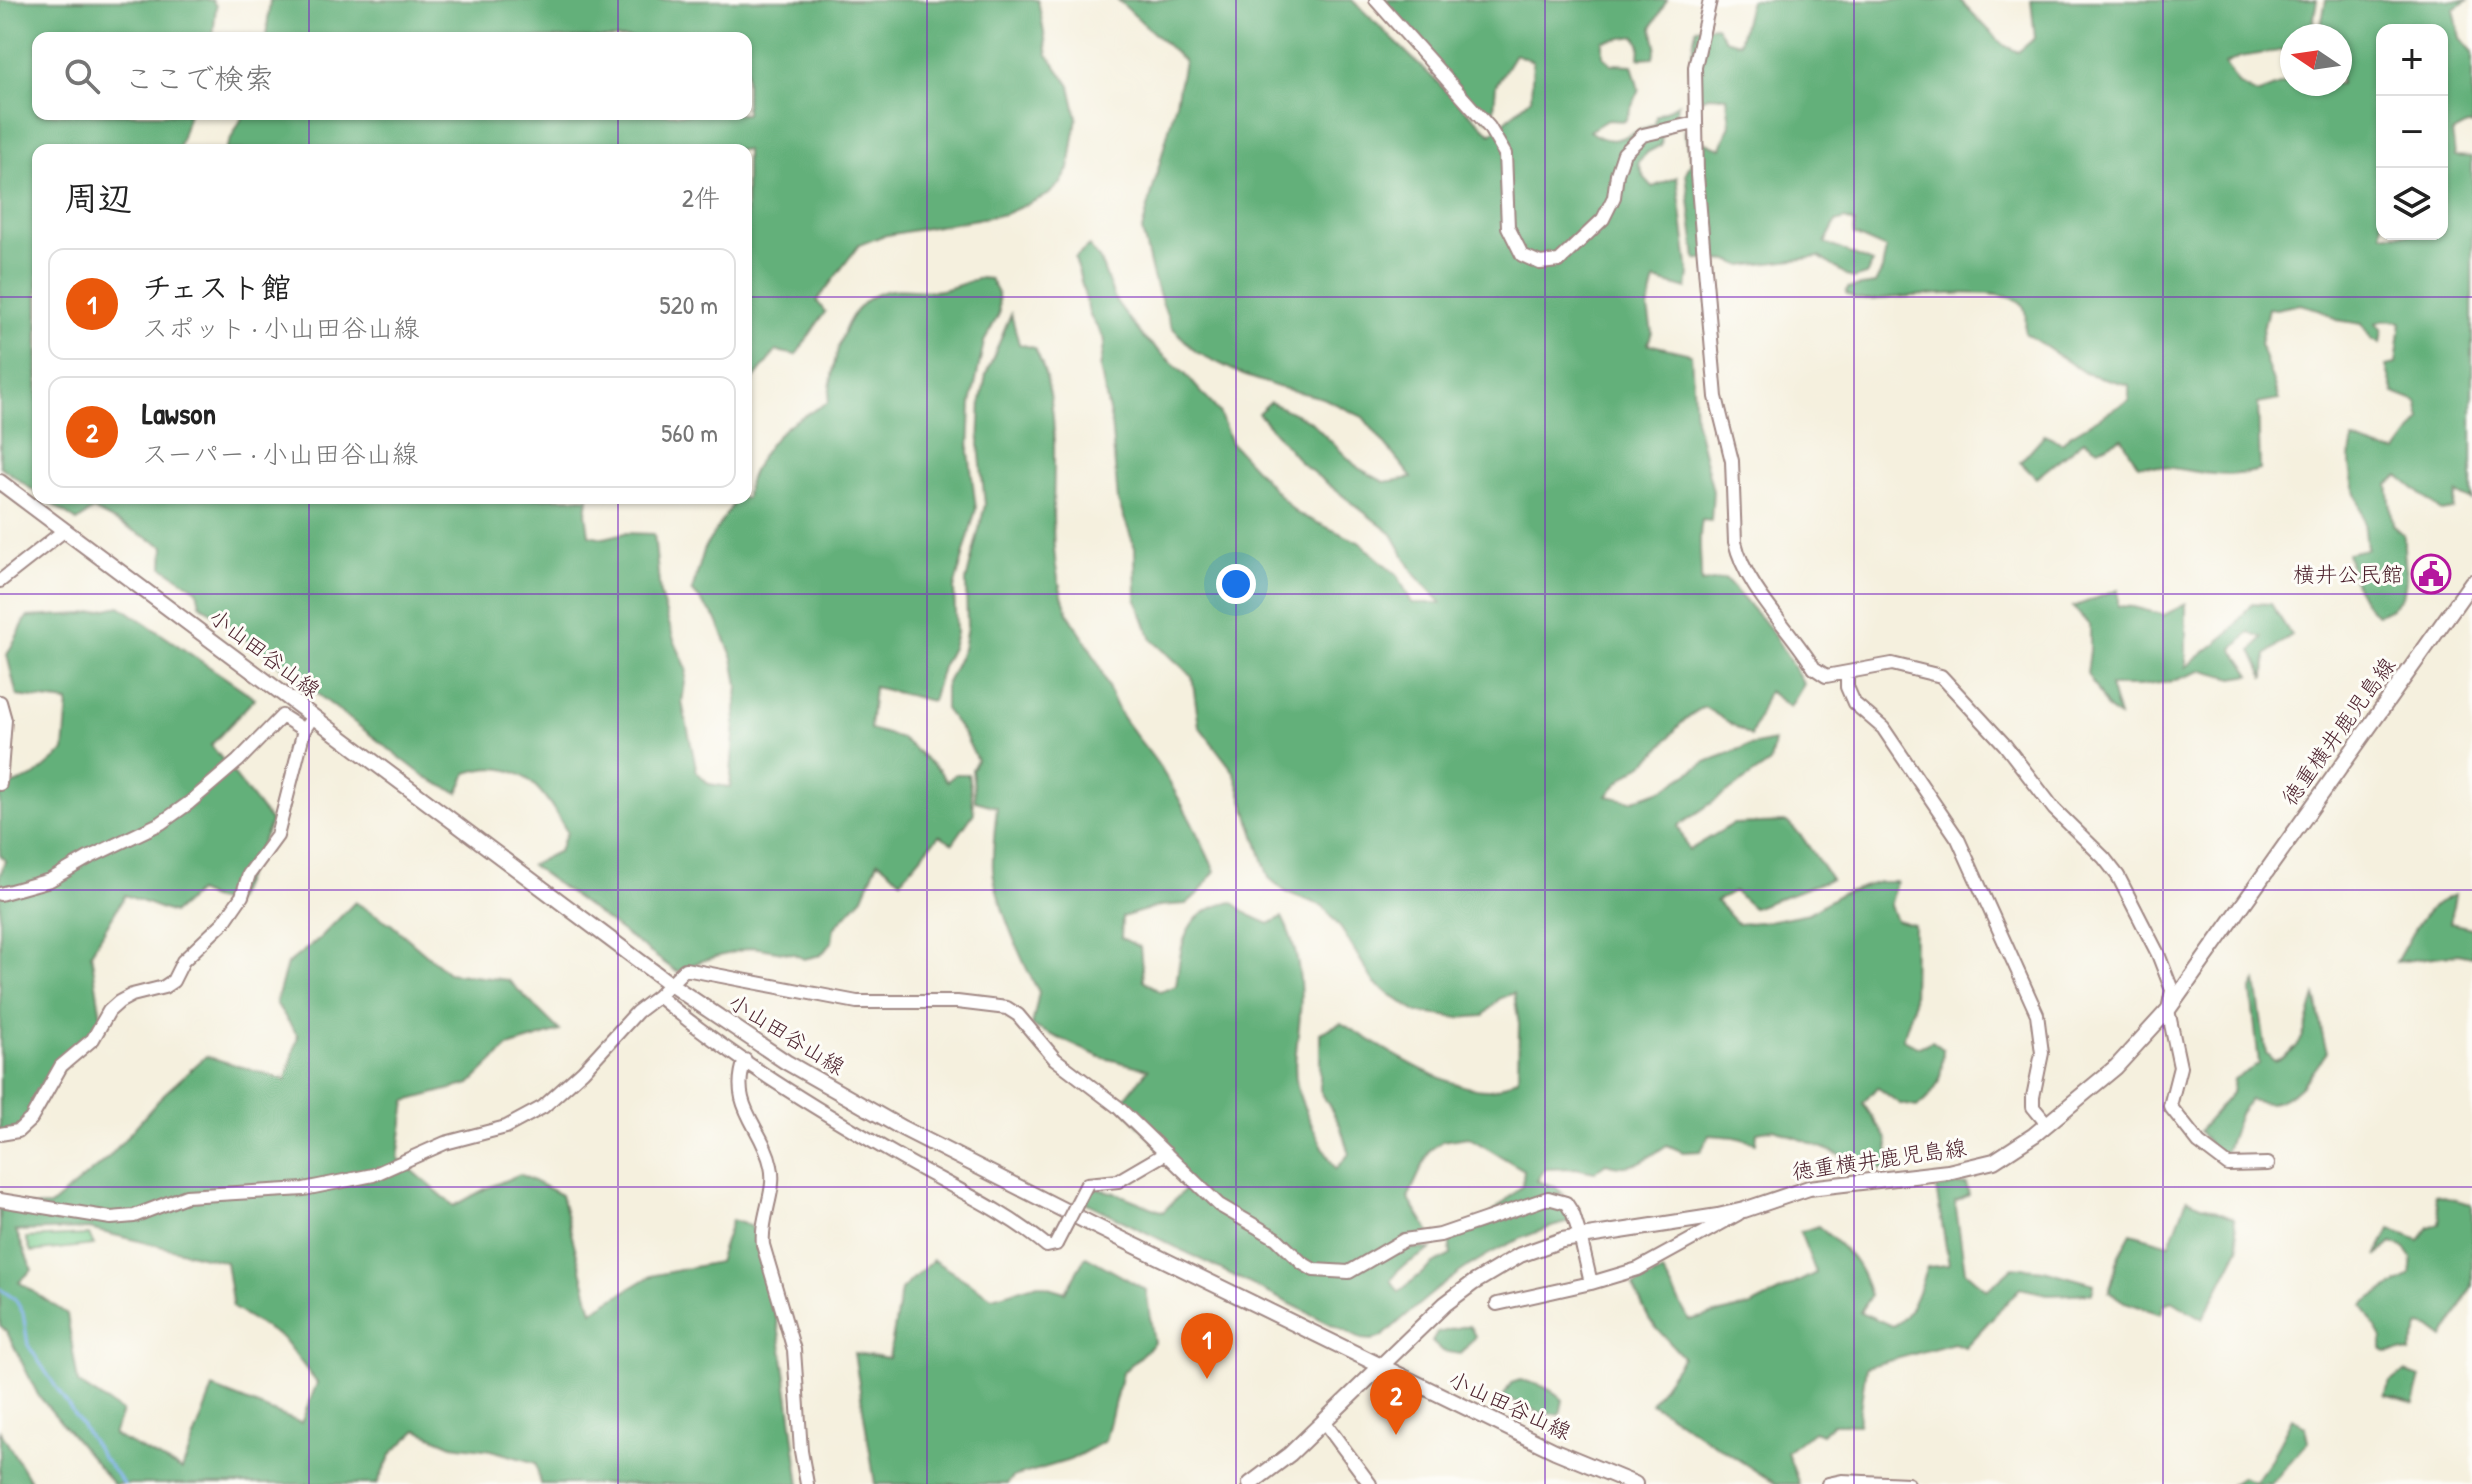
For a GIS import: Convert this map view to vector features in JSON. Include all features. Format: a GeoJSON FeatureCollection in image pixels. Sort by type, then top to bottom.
{"type":"FeatureCollection","features":[{"type":"Feature","properties":{"kind":"main road","name":"小山田谷山線"},"geometry":{"type":"LineString","coordinates":[[0,482],[670,984],[786,1062],[902,1128],[1380,1367],[1555,1451],[1635,1484]]}},
{"type":"Feature","properties":{"kind":"main road","name":"徳重横井鹿児島線"},"geometry":{"type":"LineString","coordinates":[[1250,1484],[1290,1454],[1445,1304],[1520,1255],[1580,1236],[1744,1210],[1809,1188],[1948,1172],[1980,1166],[2005,1156],[2116,1067],[2168,1010],[2472,582]]}},
{"type":"Feature","properties":{"kind":"street"},"geometry":{"type":"LineString","coordinates":[[1376,0],[1489,127],[1505,154],[1508,227],[1522,255],[1540,263],[1559,261],[1603,219],[1614,197],[1624,153],[1643,135],[1695,123]]}},
{"type":"Feature","properties":{"kind":"street"},"geometry":{"type":"LineString","coordinates":[[1710,0],[1695,67],[1695,123],[1716,397],[1732,461],[1735,542],[1747,573],[1814,668],[1826,676],[1892,664],[1928,671],[1950,683],[2005,745],[2054,809],[2118,876],[2158,954],[2172,990],[2168,1010],[2180,1067],[2170,1106],[2199,1143],[2228,1165],[2268,1164]]}},
{"type":"Feature","properties":{"kind":"street"},"geometry":{"type":"LineString","coordinates":[[0,581],[65,530]]}},
{"type":"Feature","properties":{"kind":"street"},"geometry":{"type":"LineString","coordinates":[[1847,673],[1847,687],[1854,703],[1883,728],[1958,839],[2037,1014],[2042,1053],[2033,1107],[2047,1124]]}},
{"type":"Feature","properties":{"kind":"street"},"geometry":{"type":"LineString","coordinates":[[0,702],[5,720],[0,784]]}},
{"type":"Feature","properties":{"kind":"street"},"geometry":{"type":"LineString","coordinates":[[0,894],[50,880],[161,823],[238,761],[282,716],[304,730]]}},
{"type":"Feature","properties":{"kind":"street"},"geometry":{"type":"LineString","coordinates":[[0,1134],[18,1131],[31,1119],[61,1066],[93,1039],[109,1011],[132,995],[164,987],[173,981],[183,961],[224,922],[242,896],[249,874],[277,836],[304,730],[313,716]]}},
{"type":"Feature","properties":{"kind":"street"},"geometry":{"type":"LineString","coordinates":[[0,1200],[111,1218],[134,1216],[186,1196],[304,1189],[373,1175],[445,1143],[506,1127],[525,1118],[563,1089],[637,1012],[685,969],[857,1002],[957,1002],[1007,1008],[1018,1015],[1055,1059],[1097,1090],[1219,1205],[1276,1238],[1302,1263],[1322,1272],[1349,1272],[1404,1240],[1440,1235],[1548,1198],[1566,1203],[1573,1214],[1591,1283]]}},
{"type":"Feature","properties":{"kind":"street"},"geometry":{"type":"LineString","coordinates":[[658,996],[745,1060],[899,1157],[1014,1220],[1047,1246],[1056,1244],[1087,1184],[1118,1181],[1166,1153]]}},
{"type":"Feature","properties":{"kind":"street"},"geometry":{"type":"LineString","coordinates":[[745,1060],[741,1077],[743,1103],[771,1166],[772,1183],[761,1229],[794,1350],[801,1451],[807,1484]]}},
{"type":"Feature","properties":{"kind":"street"},"geometry":{"type":"LineString","coordinates":[[1497,1304],[1638,1269],[1744,1210]]}},
{"type":"Feature","properties":{"kind":"street"},"geometry":{"type":"LineString","coordinates":[[1324,1422],[1370,1484]]}},
{"type":"Feature","properties":{"kind":"street"},"geometry":{"type":"LineString","coordinates":[[1828,1484],[1842,1481],[1908,1484]]}},
{"type":"Feature","properties":{"kind":"green space"},"geometry":{"type":"Polygon","coordinates":[[[0,0],[212,0],[216,6],[214,32],[32,32],[32,120],[187,120],[180,144],[32,144],[32,490],[0,466],[0,0]]]}},
{"type":"Feature","properties":{"kind":"green space"},"geometry":{"type":"Polygon","coordinates":[[[270,0],[1038,0],[1048,55],[1070,86],[1077,117],[1069,169],[1061,183],[1048,195],[1005,214],[882,236],[859,245],[817,301],[825,312],[796,355],[776,351],[752,381],[752,144],[228,144],[241,120],[752,120],[752,32],[267,32],[270,0]]]}},
{"type":"Feature","properties":{"kind":"green space"},"geometry":{"type":"Polygon","coordinates":[[[1118,0],[1352,0],[1491,134],[1531,98],[1533,61],[1515,54],[1496,85],[1494,110],[1487,120],[1383,0],[1667,0],[1652,27],[1656,46],[1653,57],[1639,58],[1640,46],[1636,36],[1603,41],[1603,55],[1611,64],[1632,65],[1639,90],[1625,121],[1607,120],[1589,131],[1608,139],[1622,138],[1655,125],[1656,116],[1678,104],[1671,130],[1662,134],[1661,145],[1646,153],[1638,163],[1653,187],[1677,177],[1689,274],[1687,289],[1655,280],[1648,309],[1652,332],[1648,344],[1691,354],[1695,419],[1713,491],[1711,521],[1702,520],[1701,583],[1725,579],[1769,627],[1804,684],[1790,707],[1768,691],[1751,736],[1704,707],[1679,725],[1657,752],[1621,780],[1607,796],[1631,801],[1664,789],[1706,762],[1745,747],[1774,741],[1770,763],[1678,826],[1689,850],[1733,824],[1787,822],[1802,837],[1831,879],[1753,908],[1734,891],[1716,901],[1738,924],[1768,921],[1809,913],[1840,894],[1879,882],[1897,882],[1890,906],[1896,920],[1914,925],[1913,1007],[1903,1039],[1919,1047],[1932,1041],[1943,1049],[1942,1067],[1935,1089],[1917,1107],[1900,1104],[1877,1087],[1863,1103],[1887,1140],[1892,1171],[1871,1167],[1774,1129],[1757,1132],[1756,1143],[1709,1135],[1701,1151],[1683,1152],[1667,1145],[1631,1165],[1606,1163],[1594,1172],[1575,1168],[1544,1169],[1537,1181],[1554,1186],[1563,1194],[1520,1204],[1486,1218],[1522,1186],[1524,1170],[1468,1137],[1443,1141],[1430,1150],[1408,1198],[1433,1238],[1415,1240],[1392,1253],[1416,1248],[1431,1249],[1399,1269],[1391,1280],[1399,1292],[1433,1264],[1451,1255],[1449,1238],[1505,1216],[1550,1205],[1565,1211],[1569,1222],[1514,1241],[1490,1253],[1446,1282],[1382,1337],[1371,1340],[1361,1339],[1083,1201],[1090,1187],[1116,1193],[1163,1212],[1190,1184],[1120,1104],[1148,1069],[1100,1057],[1032,1026],[1039,992],[1011,932],[995,883],[993,847],[997,807],[975,801],[972,769],[977,760],[964,734],[945,709],[945,687],[963,649],[967,627],[966,581],[985,505],[979,445],[981,400],[986,375],[1011,314],[1019,344],[1035,348],[1047,379],[1053,412],[1054,546],[1058,580],[1068,612],[1097,661],[1121,715],[1169,781],[1215,871],[1199,893],[1186,904],[1160,906],[1122,917],[1121,938],[1140,947],[1143,980],[1160,992],[1176,986],[1180,956],[1188,931],[1203,913],[1215,907],[1232,902],[1269,924],[1282,917],[1292,939],[1300,976],[1295,1068],[1297,1086],[1314,1128],[1336,1169],[1349,1154],[1340,1125],[1320,1090],[1320,1033],[1341,1023],[1433,1075],[1472,1088],[1493,1090],[1518,1078],[1519,1024],[1514,993],[1499,999],[1483,1016],[1458,1018],[1416,1012],[1375,984],[1342,930],[1323,906],[1286,892],[1269,878],[1234,772],[1199,726],[1192,676],[1152,640],[1136,598],[1135,548],[1118,501],[1111,421],[1100,368],[1105,340],[1090,316],[1075,258],[1089,246],[1100,260],[1115,300],[1143,337],[1185,374],[1219,412],[1231,443],[1296,513],[1359,542],[1398,576],[1412,603],[1442,603],[1415,575],[1392,534],[1301,463],[1258,413],[1270,402],[1310,421],[1358,468],[1384,482],[1412,478],[1363,417],[1323,398],[1243,375],[1196,352],[1171,326],[1153,277],[1142,230],[1184,61],[1118,0]]]}},
{"type":"Feature","properties":{"kind":"green space"},"geometry":{"type":"Polygon","coordinates":[[[1750,0],[1960,0],[2003,45],[2018,52],[2035,38],[2031,0],[2317,0],[2313,24],[2280,24],[2280,51],[2240,57],[2225,64],[2239,85],[2257,94],[2280,85],[2280,96],[2352,96],[2352,24],[2321,24],[2326,0],[2468,0],[2454,9],[2460,38],[2472,52],[2472,125],[2452,133],[2455,156],[2472,157],[2472,501],[2457,493],[2453,509],[2441,511],[2399,476],[2388,485],[2393,525],[2404,535],[2406,582],[2399,601],[2390,609],[2377,614],[2364,602],[2356,587],[2347,553],[2367,549],[2363,516],[2352,478],[2351,450],[2353,440],[2397,452],[2421,419],[2417,402],[2394,393],[2386,366],[2396,364],[2401,322],[2384,320],[2376,323],[2382,330],[2380,344],[2371,339],[2362,324],[2337,320],[2321,310],[2300,304],[2268,308],[2260,344],[2279,400],[2258,404],[2260,470],[2227,475],[2138,465],[2122,438],[2098,449],[2084,440],[2036,478],[2020,462],[2045,434],[2062,443],[2070,435],[2129,400],[2129,385],[2085,373],[2025,333],[2025,313],[2021,303],[2010,298],[1971,294],[1856,299],[1846,293],[1848,288],[1875,284],[1882,270],[1886,249],[1854,235],[1855,223],[1845,219],[1836,222],[1825,243],[1873,263],[1866,275],[1853,279],[1819,257],[1743,266],[1731,261],[1696,259],[1686,173],[1692,160],[1684,131],[1721,148],[1730,124],[1727,97],[1708,96],[1688,105],[1689,71],[1696,28],[1716,26],[1725,39],[1739,43],[1750,0]]]}},
{"type":"Feature","properties":{"kind":"green space"},"geometry":{"type":"Polygon","coordinates":[[[980,278],[990,279],[998,293],[999,314],[984,342],[971,404],[969,452],[976,509],[954,589],[956,633],[932,701],[874,687],[870,729],[901,738],[939,770],[947,782],[955,774],[968,774],[974,813],[953,843],[939,835],[901,880],[878,861],[863,897],[834,928],[832,942],[821,955],[804,959],[794,954],[753,947],[701,961],[677,972],[531,865],[559,851],[567,832],[549,802],[528,780],[516,772],[486,769],[467,773],[458,793],[428,779],[200,604],[197,590],[163,567],[164,546],[93,510],[77,521],[52,504],[587,504],[589,535],[604,538],[625,533],[654,534],[660,594],[674,640],[687,669],[682,702],[697,772],[709,784],[730,787],[738,685],[733,658],[716,618],[692,591],[705,547],[733,504],[752,504],[752,474],[775,439],[790,424],[828,402],[840,341],[854,313],[864,302],[890,290],[938,291],[980,278]]]}},
{"type":"Feature","properties":{"kind":"green space"},"geometry":{"type":"Polygon","coordinates":[[[2118,590],[2118,606],[2164,615],[2186,604],[2186,667],[2230,632],[2252,603],[2271,604],[2291,635],[2266,655],[2265,678],[2252,651],[2262,637],[2249,633],[2233,649],[2251,675],[2233,678],[2204,670],[2173,681],[2110,686],[2119,717],[2107,708],[2087,673],[2090,626],[2073,607],[2118,590]]]}},
{"type":"Feature","properties":{"kind":"green space"},"geometry":{"type":"Polygon","coordinates":[[[120,606],[255,698],[211,745],[271,822],[232,907],[197,892],[173,913],[125,895],[91,953],[102,1022],[59,1074],[32,1121],[0,1137],[0,876],[5,861],[0,854],[0,789],[35,776],[64,751],[68,702],[17,696],[7,655],[27,617],[84,614],[120,606]]]}},
{"type":"Feature","properties":{"kind":"green space"},"geometry":{"type":"Polygon","coordinates":[[[2455,895],[2450,923],[2472,928],[2472,957],[2458,954],[2396,962],[2426,913],[2455,895]]]}},
{"type":"Feature","properties":{"kind":"green space"},"geometry":{"type":"Polygon","coordinates":[[[355,902],[391,924],[448,973],[508,980],[560,1031],[508,1047],[470,1084],[406,1101],[398,1158],[454,1206],[520,1174],[561,1195],[592,1311],[651,1276],[718,1262],[732,1220],[751,1226],[762,1257],[777,1321],[800,1484],[540,1484],[536,1463],[491,1450],[452,1445],[417,1430],[392,1453],[377,1484],[113,1484],[38,1395],[7,1332],[0,1325],[0,1208],[50,1206],[110,1156],[164,1094],[206,1056],[286,1080],[298,1036],[276,1003],[287,964],[319,939],[355,902]],[[89,1229],[16,1231],[32,1270],[19,1282],[67,1314],[78,1383],[122,1412],[113,1435],[182,1470],[213,1388],[301,1423],[317,1383],[282,1338],[233,1308],[226,1262],[89,1229]]]}},
{"type":"Feature","properties":{"kind":"green space"},"geometry":{"type":"Polygon","coordinates":[[[2256,982],[2266,1053],[2274,1061],[2285,1057],[2299,1044],[2315,996],[2327,1052],[2302,1084],[2287,1097],[2269,1103],[2249,1100],[2239,1114],[2224,1156],[2217,1153],[2199,1131],[2232,1093],[2234,1079],[2259,1064],[2251,991],[2256,982]]]}},
{"type":"Feature","properties":{"kind":"green space"},"geometry":{"type":"Polygon","coordinates":[[[1966,1184],[1969,1195],[1955,1202],[1965,1271],[1987,1290],[2013,1267],[2044,1270],[2094,1284],[2092,1293],[2052,1295],[2020,1288],[1965,1347],[1954,1343],[1866,1367],[1858,1424],[1832,1424],[1822,1434],[1813,1431],[1787,1452],[1799,1484],[1776,1484],[1651,1403],[1683,1357],[1650,1321],[1633,1286],[1663,1272],[1689,1320],[1751,1306],[1816,1273],[1800,1232],[1818,1226],[1844,1249],[1861,1273],[1870,1296],[1860,1312],[1892,1326],[1910,1309],[1927,1267],[1949,1265],[1936,1188],[1966,1184]]]}},
{"type":"Feature","properties":{"kind":"green space"},"geometry":{"type":"Polygon","coordinates":[[[2435,1195],[2472,1204],[2472,1286],[2444,1338],[2429,1327],[2420,1325],[2410,1353],[2386,1353],[2382,1349],[2382,1338],[2363,1305],[2410,1275],[2412,1258],[2405,1248],[2392,1243],[2376,1257],[2390,1229],[2419,1240],[2429,1227],[2439,1223],[2435,1195]]]}},
{"type":"Feature","properties":{"kind":"green space"},"geometry":{"type":"Polygon","coordinates":[[[2187,1199],[2234,1218],[2239,1248],[2203,1319],[2172,1301],[2164,1304],[2161,1314],[2125,1302],[2109,1292],[2119,1255],[2131,1233],[2170,1244],[2187,1199]]]}},
{"type":"Feature","properties":{"kind":"green space"},"geometry":{"type":"Polygon","coordinates":[[[89,1235],[94,1245],[31,1252],[26,1238],[89,1235]]]}},
{"type":"Feature","properties":{"kind":"green space"},"geometry":{"type":"Polygon","coordinates":[[[1086,1256],[1146,1290],[1154,1343],[1122,1373],[1105,1441],[1070,1460],[1013,1477],[1007,1484],[875,1484],[854,1353],[889,1358],[901,1290],[933,1260],[992,1297],[1038,1284],[1065,1292],[1086,1256]]]}},
{"type":"Feature","properties":{"kind":"green space"},"geometry":{"type":"Polygon","coordinates":[[[1469,1325],[1475,1336],[1461,1354],[1442,1351],[1432,1342],[1437,1333],[1469,1325]]]}},
{"type":"Feature","properties":{"kind":"green space"},"geometry":{"type":"Polygon","coordinates":[[[2405,1372],[2421,1377],[2414,1404],[2385,1395],[2390,1382],[2405,1372]]]}},
{"type":"Feature","properties":{"kind":"green space"},"geometry":{"type":"Polygon","coordinates":[[[1520,1380],[1559,1396],[1563,1400],[1560,1415],[1538,1412],[1503,1397],[1511,1383],[1520,1380]]]}},
{"type":"Feature","properties":{"kind":"green space"},"geometry":{"type":"Polygon","coordinates":[[[2292,1418],[2305,1426],[2308,1441],[2271,1484],[2231,1484],[2242,1477],[2255,1482],[2270,1461],[2292,1418]]]}},
{"type":"Feature","properties":{"kind":"green space"},"geometry":{"type":"Polygon","coordinates":[[[0,1431],[32,1484],[0,1484],[0,1431]]]}},
{"type":"Feature","properties":{"kind":"waterway"},"geometry":{"type":"LineString","coordinates":[[0,1289],[15,1299],[23,1313],[28,1345],[101,1455],[124,1484]]}},
{"type":"Feature","properties":{"kind":"place","name":"横井公民館"},"geometry":{"type":"Point","coordinates":[2431,574]}},
{"type":"Feature","properties":{"kind":"place","name":"チェスト館"},"geometry":{"type":"Point","coordinates":[1207,1379]}},
{"type":"Feature","properties":{"kind":"place","name":"Lawson"},"geometry":{"type":"Point","coordinates":[1396,1435]}}]}
